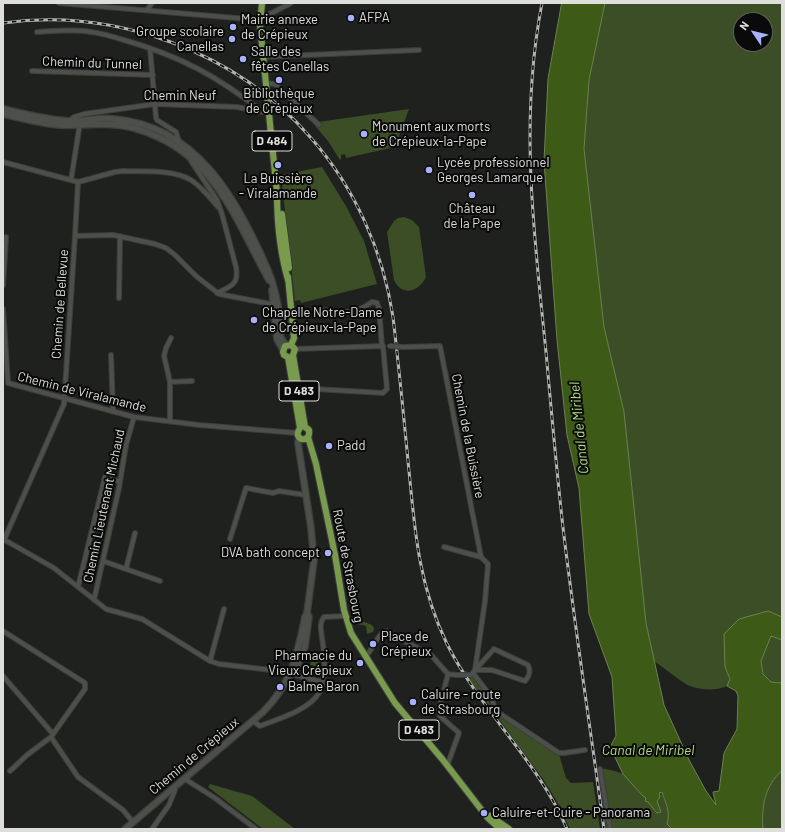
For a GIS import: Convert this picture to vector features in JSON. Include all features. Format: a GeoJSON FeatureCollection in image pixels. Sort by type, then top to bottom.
{"type":"FeatureCollection","features":[{"type":"Feature","properties":{"kind":"main road","name":"D 484"},"geometry":{"type":"LineString","coordinates":[[262,3],[260,20],[266,112],[287,254],[294,338],[289,350]]}},
{"type":"Feature","properties":{"kind":"main road"},"geometry":{"type":"LineString","coordinates":[[3,109],[53,119],[80,123],[118,125],[142,130],[169,142],[184,152],[202,168],[218,188],[251,245],[262,270],[269,279],[276,305]]}},
{"type":"Feature","properties":{"kind":"main road"},"geometry":{"type":"LineString","coordinates":[[3,114],[57,125],[114,119],[128,121],[152,128],[179,142],[206,165],[219,179],[255,240],[269,272],[276,305],[277,339],[289,350]]}},
{"type":"Feature","properties":{"kind":"main road","name":"D 483"},"geometry":{"type":"LineString","coordinates":[[289,350],[298,388],[302,434]]}},
{"type":"Feature","properties":{"kind":"main road","name":"D 483"},"geometry":{"type":"LineString","coordinates":[[289,350],[302,434]]}},
{"type":"Feature","properties":{"kind":"main road"},"geometry":{"type":"LineString","coordinates":[[253,721],[274,700],[288,679],[299,649],[307,613],[314,560],[300,448],[302,434]]}},
{"type":"Feature","properties":{"kind":"main road","name":"Route de Strasbourg"},"geometry":{"type":"LineString","coordinates":[[302,434],[316,464],[335,555],[345,616],[351,633],[394,703],[418,729],[487,817],[500,829]]}},
{"type":"Feature","properties":{"kind":"main road","name":"Chemin de Crépieux"},"geometry":{"type":"LineString","coordinates":[[124,829],[253,721]]}},
{"type":"Feature","properties":{"kind":"main road","name":"Route de Strasbourg"},"geometry":{"type":"LineString","coordinates":[[476,802],[490,816],[508,829]]}},
{"type":"Feature","properties":{"kind":"street"},"geometry":{"type":"LineString","coordinates":[[59,3],[260,20],[291,3]]}},
{"type":"Feature","properties":{"kind":"street"},"geometry":{"type":"LineString","coordinates":[[147,10],[152,3]]}},
{"type":"Feature","properties":{"kind":"street"},"geometry":{"type":"LineString","coordinates":[[37,32],[90,32],[150,48],[202,70],[266,112]]}},
{"type":"Feature","properties":{"kind":"street"},"geometry":{"type":"LineString","coordinates":[[150,48],[157,120],[176,132],[179,142]]}},
{"type":"Feature","properties":{"kind":"street"},"geometry":{"type":"LineString","coordinates":[[263,57],[419,50]]}},
{"type":"Feature","properties":{"kind":"street","name":"Chemin du Tunnel"},"geometry":{"type":"LineString","coordinates":[[32,71],[152,75]]}},
{"type":"Feature","properties":{"kind":"street"},"geometry":{"type":"LineString","coordinates":[[265,84],[275,84],[319,125]]}},
{"type":"Feature","properties":{"kind":"street","name":"Chemin Neuf"},"geometry":{"type":"LineString","coordinates":[[69,121],[74,116],[84,114],[155,104],[238,107],[266,112]]}},
{"type":"Feature","properties":{"kind":"street"},"geometry":{"type":"LineString","coordinates":[[71,180],[80,123]]}},
{"type":"Feature","properties":{"kind":"street"},"geometry":{"type":"LineString","coordinates":[[184,152],[217,200],[237,274],[233,285],[218,293]]}},
{"type":"Feature","properties":{"kind":"street"},"geometry":{"type":"LineString","coordinates":[[3,162],[78,182],[123,171],[178,174],[191,180],[200,187],[219,208]]}},
{"type":"Feature","properties":{"kind":"street","name":"Chemin de Bellevue"},"geometry":{"type":"LineString","coordinates":[[4,539],[64,404],[78,182]]}},
{"type":"Feature","properties":{"kind":"street"},"geometry":{"type":"LineString","coordinates":[[75,236],[113,235],[155,244],[166,248],[175,255],[196,276],[218,293],[224,296],[276,305]]}},
{"type":"Feature","properties":{"kind":"street"},"geometry":{"type":"LineString","coordinates":[[119,298],[120,236]]}},
{"type":"Feature","properties":{"kind":"street"},"geometry":{"type":"LineString","coordinates":[[3,285],[6,237]]}},
{"type":"Feature","properties":{"kind":"street"},"geometry":{"type":"LineString","coordinates":[[298,388],[383,393],[387,389],[379,308],[377,303],[372,302],[353,311],[343,312],[324,310]]}},
{"type":"Feature","properties":{"kind":"street","name":"Chemin de Viralamande"},"geometry":{"type":"LineString","coordinates":[[3,309],[8,383],[134,417],[302,434]]}},
{"type":"Feature","properties":{"kind":"street"},"geometry":{"type":"LineString","coordinates":[[170,421],[170,382],[164,356],[171,338]]}},
{"type":"Feature","properties":{"kind":"street","name":"Chemin de la Buissière"},"geometry":{"type":"LineString","coordinates":[[289,350],[382,346],[440,346],[481,557],[488,564],[485,601],[474,671]]}},
{"type":"Feature","properties":{"kind":"street"},"geometry":{"type":"LineString","coordinates":[[111,355],[113,411]]}},
{"type":"Feature","properties":{"kind":"street"},"geometry":{"type":"LineString","coordinates":[[170,382],[192,381]]}},
{"type":"Feature","properties":{"kind":"street","name":"Chemin Lieutenant Michaud"},"geometry":{"type":"LineString","coordinates":[[94,600],[120,482],[126,445],[134,417]]}},
{"type":"Feature","properties":{"kind":"street"},"geometry":{"type":"LineString","coordinates":[[78,587],[104,477],[120,482]]}},
{"type":"Feature","properties":{"kind":"street"},"geometry":{"type":"LineString","coordinates":[[230,539],[246,488],[273,493],[279,491],[306,495]]}},
{"type":"Feature","properties":{"kind":"street"},"geometry":{"type":"LineString","coordinates":[[126,569],[135,533]]}},
{"type":"Feature","properties":{"kind":"street"},"geometry":{"type":"LineString","coordinates":[[4,539],[54,568],[94,600],[111,611],[142,619],[210,661],[218,664],[291,672],[322,682]]}},
{"type":"Feature","properties":{"kind":"street"},"geometry":{"type":"LineString","coordinates":[[444,547],[481,557]]}},
{"type":"Feature","properties":{"kind":"street"},"geometry":{"type":"LineString","coordinates":[[103,561],[160,581]]}},
{"type":"Feature","properties":{"kind":"street"},"geometry":{"type":"LineString","coordinates":[[210,661],[224,608]]}},
{"type":"Feature","properties":{"kind":"street","name":"Chemin de Crépieux"},"geometry":{"type":"LineString","coordinates":[[253,721],[260,726],[305,706],[316,698],[321,688],[324,654],[321,621],[324,617],[345,616]]}},
{"type":"Feature","properties":{"kind":"street"},"geometry":{"type":"LineString","coordinates":[[3,631],[85,683],[85,690],[52,736],[27,755],[10,771]]}},
{"type":"Feature","properties":{"kind":"street"},"geometry":{"type":"LineString","coordinates":[[365,656],[370,653],[381,633],[386,631],[432,656],[448,674],[471,675],[474,671],[494,649],[528,666],[530,669],[528,678],[525,681],[492,670],[474,671]]}},
{"type":"Feature","properties":{"kind":"street"},"geometry":{"type":"LineString","coordinates":[[474,671],[492,698],[494,707],[499,713],[558,753],[585,750]]}},
{"type":"Feature","properties":{"kind":"street"},"geometry":{"type":"LineString","coordinates":[[447,766],[459,733],[440,716],[439,710],[448,674]]}},
{"type":"Feature","properties":{"kind":"street"},"geometry":{"type":"LineString","coordinates":[[3,676],[52,736],[78,777],[123,810],[133,822]]}},
{"type":"Feature","properties":{"kind":"street"},"geometry":{"type":"LineString","coordinates":[[600,769],[610,829]]}},
{"type":"Feature","properties":{"kind":"street"},"geometry":{"type":"LineString","coordinates":[[185,779],[215,798],[256,829]]}},
{"type":"Feature","properties":{"kind":"street"},"geometry":{"type":"LineString","coordinates":[[152,829],[172,801],[175,792],[174,788]]}},
{"type":"Feature","properties":{"kind":"shaded area"},"geometry":{"type":"Polygon","coordinates":[[[605,3],[782,3],[782,617],[768,611],[725,667],[730,679],[727,686],[723,688],[704,689],[690,686],[654,661],[646,623],[624,412],[604,327],[584,149],[589,80],[605,3]]]}},
{"type":"Feature","properties":{"kind":"shaded area"},"geometry":{"type":"Polygon","coordinates":[[[409,109],[395,147],[346,158],[345,154],[341,155],[340,160],[328,141],[315,126],[318,122],[409,109]]]}},
{"type":"Feature","properties":{"kind":"shaded area"},"geometry":{"type":"Polygon","coordinates":[[[322,167],[346,206],[364,241],[377,284],[301,303],[300,300],[295,301],[281,175],[322,167]]]}},
{"type":"Feature","properties":{"kind":"shaded area"},"geometry":{"type":"Polygon","coordinates":[[[404,217],[412,220],[419,227],[426,277],[419,286],[410,290],[401,289],[394,280],[387,232],[394,221],[398,218],[404,217]]]}},
{"type":"Feature","properties":{"kind":"shaded area"},"geometry":{"type":"Polygon","coordinates":[[[357,619],[372,625],[374,628],[373,632],[367,634],[366,626],[357,624],[355,621],[357,619]]]}},
{"type":"Feature","properties":{"kind":"shaded area"},"geometry":{"type":"Polygon","coordinates":[[[771,636],[782,640],[781,683],[771,682],[763,674],[761,661],[771,636]]]}},
{"type":"Feature","properties":{"kind":"shaded area"},"geometry":{"type":"Polygon","coordinates":[[[312,658],[319,660],[318,665],[321,666],[310,665],[312,658]]]}},
{"type":"Feature","properties":{"kind":"shaded area"},"geometry":{"type":"Polygon","coordinates":[[[466,671],[483,689],[494,709],[559,754],[566,778],[571,783],[593,782],[600,829],[570,829],[556,800],[543,779],[482,696],[463,673],[466,671]]]}},
{"type":"Feature","properties":{"kind":"shaded area"},"geometry":{"type":"Polygon","coordinates":[[[598,768],[612,770],[625,775],[640,794],[646,798],[646,801],[657,813],[661,812],[657,801],[660,797],[659,793],[661,792],[668,810],[667,824],[672,829],[606,829],[598,768]]]}},
{"type":"Feature","properties":{"kind":"shaded area"},"geometry":{"type":"Polygon","coordinates":[[[782,771],[782,829],[763,829],[765,797],[776,776],[782,771]]]}},
{"type":"Feature","properties":{"kind":"shaded area"},"geometry":{"type":"Polygon","coordinates":[[[210,784],[252,796],[295,829],[263,829],[208,787],[210,784]]]}},
{"type":"Feature","properties":{"kind":"water","name":"Canal de Miribel"},"geometry":{"type":"Polygon","coordinates":[[[562,3],[605,3],[589,80],[584,149],[604,327],[624,412],[646,623],[664,705],[689,760],[706,791],[716,805],[713,792],[719,791],[724,753],[737,729],[738,696],[736,691],[727,686],[730,679],[725,667],[724,634],[739,619],[768,611],[782,617],[782,640],[771,636],[761,661],[763,674],[771,682],[781,683],[782,681],[782,771],[776,776],[765,797],[763,829],[672,829],[667,824],[668,811],[662,792],[659,793],[660,797],[657,801],[661,812],[657,813],[648,802],[645,801],[646,798],[623,774],[610,747],[616,736],[612,677],[589,614],[579,488],[567,435],[557,340],[544,161],[548,79],[562,3]]]}},
{"type":"Feature","properties":{"kind":"railway"},"geometry":{"type":"LineString","coordinates":[[542,3],[535,47],[531,91],[530,134],[533,221],[562,519],[604,829]]}},
{"type":"Feature","properties":{"kind":"railway"},"geometry":{"type":"LineString","coordinates":[[3,23],[45,20],[88,22],[130,30],[171,42],[211,60],[247,82],[281,108],[311,138],[327,157],[354,199],[365,222],[382,268],[388,292],[393,317],[416,538],[424,580],[430,601],[447,644],[460,668],[541,781],[555,804],[567,829]]}},
{"type":"Feature","properties":{"kind":"place","name":"AFPA"},"geometry":{"type":"Point","coordinates":[351,18]}},
{"type":"Feature","properties":{"kind":"place","name":"Mairie annexe de Crépieux"},"geometry":{"type":"Point","coordinates":[233,27]}},
{"type":"Feature","properties":{"kind":"place","name":"Groupe scolaire Canellas"},"geometry":{"type":"Point","coordinates":[232,39]}},
{"type":"Feature","properties":{"kind":"place","name":"Salle des fêtes Canellas"},"geometry":{"type":"Point","coordinates":[243,59]}},
{"type":"Feature","properties":{"kind":"place","name":"Bibliothèque de Crépieux"},"geometry":{"type":"Point","coordinates":[279,80]}},
{"type":"Feature","properties":{"kind":"place","name":"Monument aux morts de Crépieux-la-Pape"},"geometry":{"type":"Point","coordinates":[364,134]}},
{"type":"Feature","properties":{"kind":"place","name":"La Buissière - Viralamande"},"geometry":{"type":"Point","coordinates":[278,165]}},
{"type":"Feature","properties":{"kind":"place","name":"Lycée professionnel Georges Lamarque"},"geometry":{"type":"Point","coordinates":[429,170]}},
{"type":"Feature","properties":{"kind":"place","name":"Château de la Pape"},"geometry":{"type":"Point","coordinates":[472,195]}},
{"type":"Feature","properties":{"kind":"place","name":"Chapelle Notre-Dame de Crépieux-la-Pape"},"geometry":{"type":"Point","coordinates":[254,320]}},
{"type":"Feature","properties":{"kind":"place","name":"Padd"},"geometry":{"type":"Point","coordinates":[329,446]}},
{"type":"Feature","properties":{"kind":"place","name":"DVA bath concept"},"geometry":{"type":"Point","coordinates":[328,553]}},
{"type":"Feature","properties":{"kind":"place","name":"Place de Crépieux"},"geometry":{"type":"Point","coordinates":[373,644]}},
{"type":"Feature","properties":{"kind":"place","name":"Pharmacie du Vieux Crépieux"},"geometry":{"type":"Point","coordinates":[360,663]}},
{"type":"Feature","properties":{"kind":"place","name":"Balme Baron"},"geometry":{"type":"Point","coordinates":[280,687]}},
{"type":"Feature","properties":{"kind":"place","name":"Caluire - route de Strasbourg"},"geometry":{"type":"Point","coordinates":[413,702]}},
{"type":"Feature","properties":{"kind":"place","name":"Caluire-et-Cuire - Panorama"},"geometry":{"type":"Point","coordinates":[484,813]}}]}
